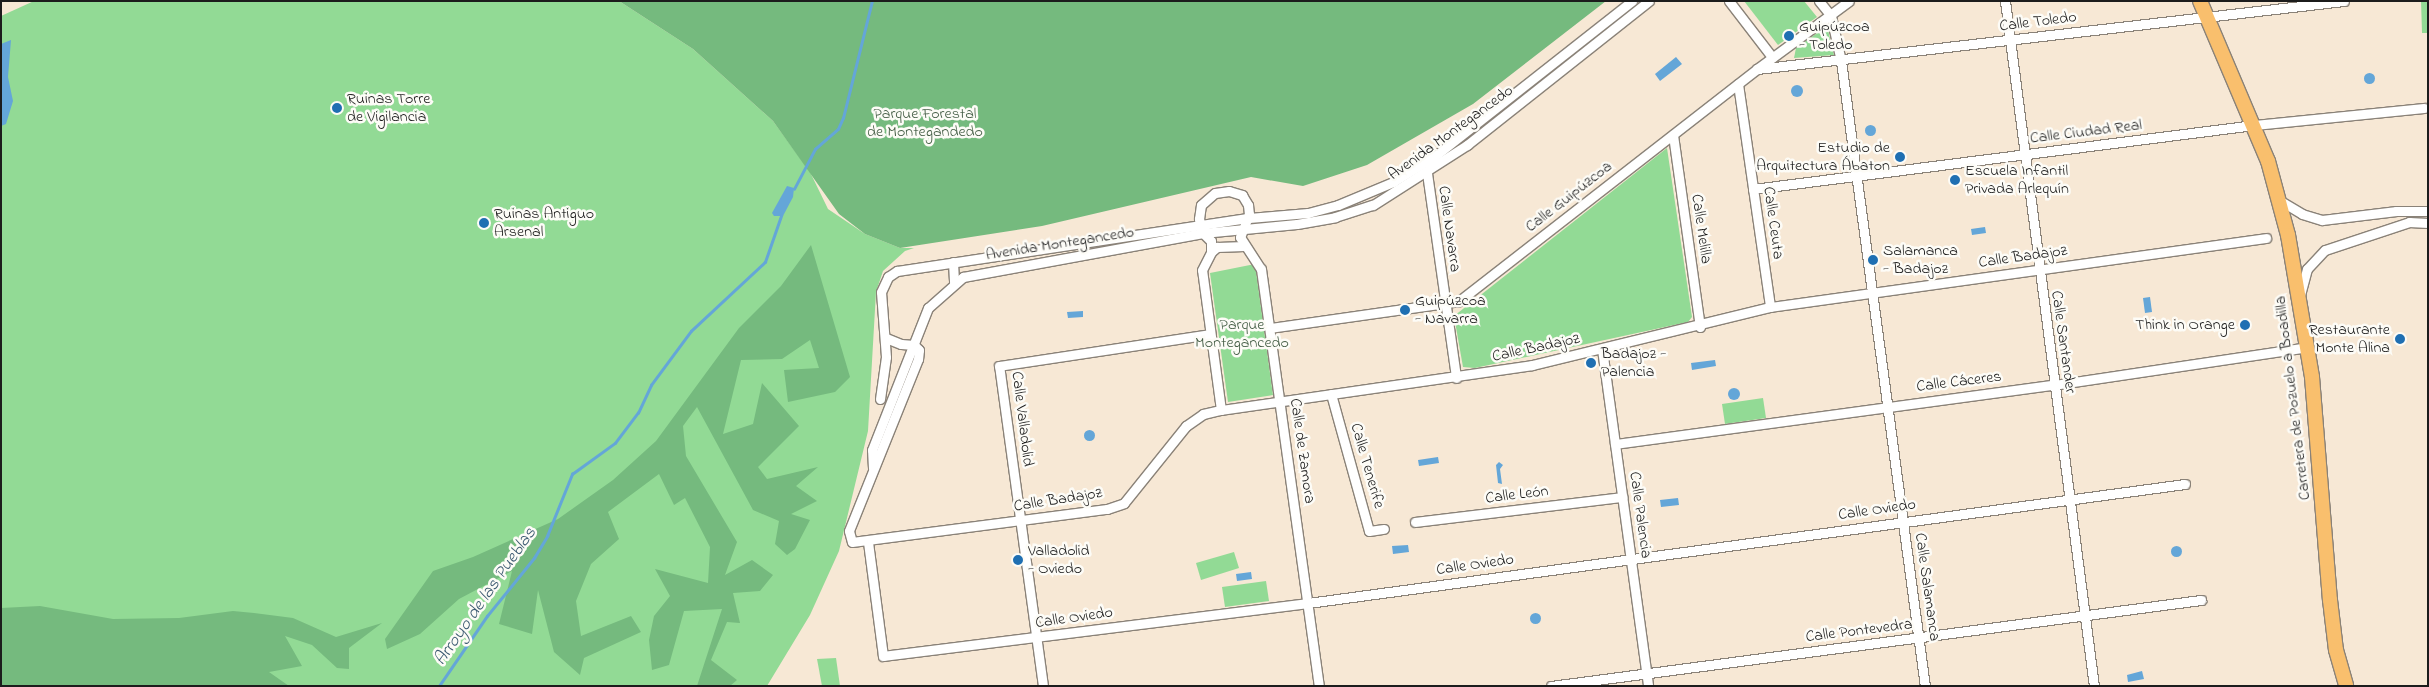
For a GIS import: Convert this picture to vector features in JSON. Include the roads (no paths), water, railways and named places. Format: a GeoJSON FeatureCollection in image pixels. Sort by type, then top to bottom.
{"type":"FeatureCollection","features":[{"type":"Feature","properties":{"kind":"main road","name":"Carretera de Pozuelo a Boadilla"},"geometry":{"type":"LineString","coordinates":[[2200,1],[2254,125],[2278,200],[2300,295],[2307,347],[2330,600],[2336,650],[2346,686]]}},
{"type":"Feature","properties":{"kind":"street","name":"Avenida Montegancedo"},"geometry":{"type":"LineString","coordinates":[[849,540],[849,531],[873,468],[918,359],[919,350],[914,345],[928,308],[954,283],[982,271],[1202,230],[1249,218],[1308,213],[1338,205],[1393,182],[1434,156],[1632,1]]}},
{"type":"Feature","properties":{"kind":"street","name":"Avenida Montegancedo"},"geometry":{"type":"LineString","coordinates":[[880,399],[886,338],[881,292],[888,277],[909,268],[953,262],[1202,230],[1297,224],[1335,217],[1372,205],[1426,173],[1466,145],[1649,1]]}},
{"type":"Feature","properties":{"kind":"street"},"geometry":{"type":"LineString","coordinates":[[1729,1],[1772,57]]}},
{"type":"Feature","properties":{"kind":"street"},"geometry":{"type":"LineString","coordinates":[[1819,1],[1831,16]]}},
{"type":"Feature","properties":{"kind":"street","name":"Calle Guipúzcoa"},"geometry":{"type":"LineString","coordinates":[[1270,328],[1459,301],[1772,57],[1831,16],[1849,1]]}},
{"type":"Feature","properties":{"kind":"street","name":"Calle Santander"},"geometry":{"type":"LineString","coordinates":[[2005,1],[2038,270],[2094,686]]}},
{"type":"Feature","properties":{"kind":"street","name":"Calle Toledo"},"geometry":{"type":"LineString","coordinates":[[1757,69],[1841,61],[2344,1]]}},
{"type":"Feature","properties":{"kind":"street","name":"Calle Salamanca"},"geometry":{"type":"LineString","coordinates":[[1831,16],[1841,61],[1925,686]]}},
{"type":"Feature","properties":{"kind":"street"},"geometry":{"type":"LineString","coordinates":[[1788,47],[1788,56],[1795,65]]}},
{"type":"Feature","properties":{"kind":"street","name":"Calle Ceuta"},"geometry":{"type":"LineString","coordinates":[[1738,84],[1770,308]]}},
{"type":"Feature","properties":{"kind":"street","name":"Calle Ciudad Real"},"geometry":{"type":"LineString","coordinates":[[1753,189],[2254,125],[2424,108]]}},
{"type":"Feature","properties":{"kind":"street","name":"Calle Melilla"},"geometry":{"type":"LineString","coordinates":[[1673,135],[1700,327]]}},
{"type":"Feature","properties":{"kind":"street","name":"Calle Navarra"},"geometry":{"type":"LineString","coordinates":[[1426,173],[1456,378]]}},
{"type":"Feature","properties":{"kind":"street"},"geometry":{"type":"LineString","coordinates":[[1211,252],[1224,245],[1244,246],[1240,237],[1249,218],[1248,205],[1242,195],[1222,192],[1204,200],[1199,212],[1202,230],[1211,241],[1211,252],[1202,275],[1222,410]]}},
{"type":"Feature","properties":{"kind":"street"},"geometry":{"type":"LineString","coordinates":[[2278,200],[2302,214],[2322,220],[2396,211],[2428,211]]}},
{"type":"Feature","properties":{"kind":"street"},"geometry":{"type":"LineString","coordinates":[[2300,295],[2307,269],[2324,250],[2396,226],[2428,223]]}},
{"type":"Feature","properties":{"kind":"street","name":"Calle Badajoz"},"geometry":{"type":"LineString","coordinates":[[849,540],[868,542],[1107,509],[1124,503],[1186,426],[1203,414],[1331,394],[1456,378],[1602,349],[1700,327],[1770,308],[1871,291],[2266,238]]}},
{"type":"Feature","properties":{"kind":"street","name":"Calle de Zamora"},"geometry":{"type":"LineString","coordinates":[[1244,246],[1253,252],[1261,269],[1319,686]]}},
{"type":"Feature","properties":{"kind":"street"},"geometry":{"type":"LineString","coordinates":[[953,262],[954,283]]}},
{"type":"Feature","properties":{"kind":"street","name":"Calle Valladolid"},"geometry":{"type":"LineString","coordinates":[[1043,686],[999,366],[1210,334]]}},
{"type":"Feature","properties":{"kind":"street"},"geometry":{"type":"LineString","coordinates":[[886,338],[900,344],[914,345]]}},
{"type":"Feature","properties":{"kind":"street","name":"Calle Cáceres"},"geometry":{"type":"LineString","coordinates":[[1615,444],[1886,406],[2054,385],[2307,347]]}},
{"type":"Feature","properties":{"kind":"street","name":"Calle Palencia"},"geometry":{"type":"LineString","coordinates":[[1602,349],[1648,686]]}},
{"type":"Feature","properties":{"kind":"street","name":"Calle Tenerife"},"geometry":{"type":"LineString","coordinates":[[1331,394],[1369,531],[1384,529]]}},
{"type":"Feature","properties":{"kind":"street","name":"Calle Oviedo"},"geometry":{"type":"LineString","coordinates":[[868,542],[883,656],[1308,603],[2185,484]]}},
{"type":"Feature","properties":{"kind":"street","name":"Calle León"},"geometry":{"type":"LineString","coordinates":[[1416,522],[1622,497]]}},
{"type":"Feature","properties":{"kind":"street","name":"Calle Pontevedra"},"geometry":{"type":"LineString","coordinates":[[1551,686],[1919,639],[2201,600]]}},
{"type":"Feature","properties":{"kind":"water"},"geometry":{"type":"Polygon","coordinates":[[[11,40],[8,77],[13,101],[6,124],[1,126],[1,44],[11,40]]]}},
{"type":"Feature","properties":{"kind":"water"},"geometry":{"type":"Polygon","coordinates":[[[1676,57],[1682,64],[1660,81],[1655,74],[1676,57]]]}},
{"type":"Feature","properties":{"kind":"water"},"geometry":{"type":"Polygon","coordinates":[[[2369,72],[2375,78],[2369,84],[2363,78],[2369,72]]]}},
{"type":"Feature","properties":{"kind":"water"},"geometry":{"type":"Polygon","coordinates":[[[1795,85],[1799,85],[1803,91],[1799,97],[1795,97],[1791,93],[1791,89],[1795,85]]]}},
{"type":"Feature","properties":{"kind":"water"},"geometry":{"type":"Polygon","coordinates":[[[1870,124],[1876,130],[1870,136],[1864,130],[1870,124]]]}},
{"type":"Feature","properties":{"kind":"water"},"geometry":{"type":"Polygon","coordinates":[[[787,186],[794,188],[793,197],[783,216],[774,216],[772,213],[787,186]]]}},
{"type":"Feature","properties":{"kind":"water"},"geometry":{"type":"Polygon","coordinates":[[[1985,227],[1986,233],[1972,235],[1971,229],[1985,227]]]}},
{"type":"Feature","properties":{"kind":"water"},"geometry":{"type":"Polygon","coordinates":[[[2150,297],[2152,312],[2145,313],[2143,298],[2150,297]]]}},
{"type":"Feature","properties":{"kind":"water"},"geometry":{"type":"Polygon","coordinates":[[[1083,311],[1083,317],[1068,318],[1067,312],[1083,311]]]}},
{"type":"Feature","properties":{"kind":"water"},"geometry":{"type":"Polygon","coordinates":[[[1715,360],[1716,366],[1692,370],[1691,363],[1715,360]]]}},
{"type":"Feature","properties":{"kind":"water"},"geometry":{"type":"Polygon","coordinates":[[[1734,388],[1740,394],[1734,400],[1728,394],[1734,388]]]}},
{"type":"Feature","properties":{"kind":"water"},"geometry":{"type":"Polygon","coordinates":[[[1087,430],[1091,430],[1094,435],[1093,439],[1087,440],[1084,437],[1084,433],[1087,430]]]}},
{"type":"Feature","properties":{"kind":"water"},"geometry":{"type":"Polygon","coordinates":[[[1438,457],[1439,463],[1419,466],[1418,460],[1438,457]]]}},
{"type":"Feature","properties":{"kind":"water"},"geometry":{"type":"Polygon","coordinates":[[[1499,462],[1503,465],[1500,469],[1502,484],[1498,483],[1496,465],[1499,462]]]}},
{"type":"Feature","properties":{"kind":"water"},"geometry":{"type":"Polygon","coordinates":[[[1678,498],[1679,505],[1661,507],[1660,500],[1678,498]]]}},
{"type":"Feature","properties":{"kind":"water"},"geometry":{"type":"Polygon","coordinates":[[[1408,545],[1409,552],[1393,554],[1392,546],[1408,545]]]}},
{"type":"Feature","properties":{"kind":"water"},"geometry":{"type":"Polygon","coordinates":[[[2176,545],[2182,551],[2176,557],[2170,551],[2176,545]]]}},
{"type":"Feature","properties":{"kind":"water"},"geometry":{"type":"Polygon","coordinates":[[[1251,572],[1252,579],[1237,581],[1236,574],[1251,572]]]}},
{"type":"Feature","properties":{"kind":"water"},"geometry":{"type":"Polygon","coordinates":[[[1535,612],[1541,618],[1535,624],[1529,618],[1535,612]]]}},
{"type":"Feature","properties":{"kind":"water"},"geometry":{"type":"Polygon","coordinates":[[[2142,671],[2144,679],[2128,682],[2127,675],[2142,671]]]}},
{"type":"Feature","properties":{"kind":"waterway","name":"Arroyo de las Pueblas"},"geometry":{"type":"LineString","coordinates":[[794,189],[815,149],[838,129],[843,118],[872,1]]}},
{"type":"Feature","properties":{"kind":"waterway","name":"Arroyo de las Pueblas"},"geometry":{"type":"LineString","coordinates":[[439,686],[487,616],[534,558],[547,536],[572,474],[615,443],[638,413],[651,385],[691,331],[765,262],[781,216]]}},
{"type":"Feature","properties":{"kind":"place","name":"Guipúzcoa - Toledo"},"geometry":{"type":"Point","coordinates":[1789,36]}},
{"type":"Feature","properties":{"kind":"place","name":"Ruinas Torre de Vigilancia"},"geometry":{"type":"Point","coordinates":[337,108]}},
{"type":"Feature","properties":{"kind":"place","name":"Estudio de Arquitectura Ábaton"},"geometry":{"type":"Point","coordinates":[1900,157]}},
{"type":"Feature","properties":{"kind":"place","name":"Escuela Infantil Privada Arlequín"},"geometry":{"type":"Point","coordinates":[1955,180]}},
{"type":"Feature","properties":{"kind":"place","name":"Ruinas Antiguo Arsenal"},"geometry":{"type":"Point","coordinates":[484,223]}},
{"type":"Feature","properties":{"kind":"place","name":"Salamanca - Badajoz"},"geometry":{"type":"Point","coordinates":[1873,260]}},
{"type":"Feature","properties":{"kind":"place","name":"Guipúzcoa - Navarra"},"geometry":{"type":"Point","coordinates":[1405,310]}},
{"type":"Feature","properties":{"kind":"place","name":"Think in Orange"},"geometry":{"type":"Point","coordinates":[2245,325]}},
{"type":"Feature","properties":{"kind":"place","name":"Restaurante Monte Alina"},"geometry":{"type":"Point","coordinates":[2400,339]}},
{"type":"Feature","properties":{"kind":"place","name":"Badajoz - Palencia"},"geometry":{"type":"Point","coordinates":[1591,363]}},
{"type":"Feature","properties":{"kind":"place","name":"Valladolid - Oviedo"},"geometry":{"type":"Point","coordinates":[1018,560]}},
{"type":"Feature","properties":{"kind":"park label","name":"Parque Forestal de Montegandedo"},"geometry":{"type":"Point","coordinates":[925,123]}},
{"type":"Feature","properties":{"kind":"park label","name":"Parque Montegancedo"},"geometry":{"type":"Point","coordinates":[1242,334]}}]}
